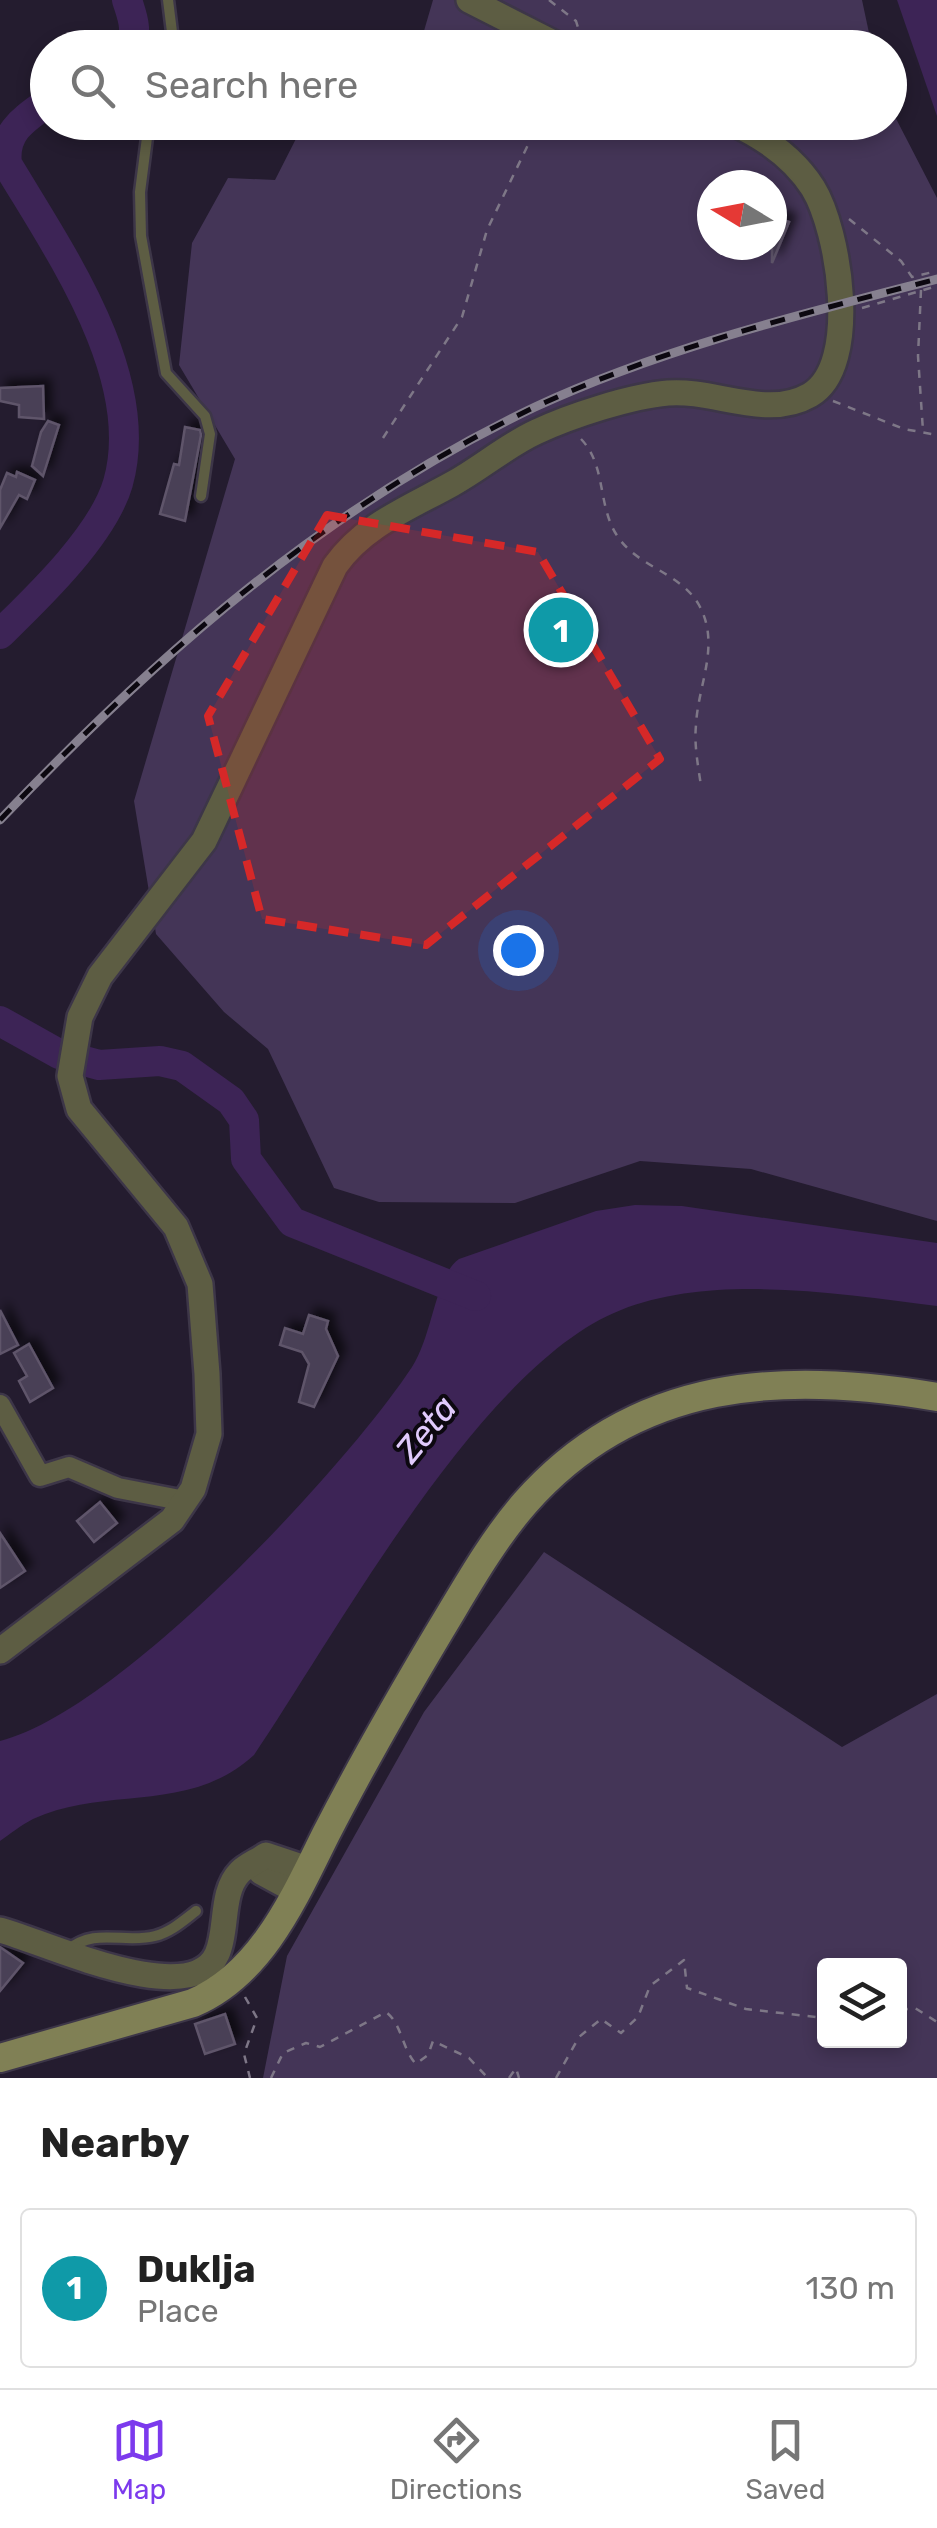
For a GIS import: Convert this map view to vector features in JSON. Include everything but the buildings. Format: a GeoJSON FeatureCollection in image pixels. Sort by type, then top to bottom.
{"type":"FeatureCollection","features":[{"type":"Feature","properties":{"kind":"main road"},"geometry":{"type":"LineString","coordinates":[[0,2058],[193,2003],[244,1967],[294,1876],[490,1550],[534,1494],[586,1448],[662,1408],[750,1386],[834,1382],[937,1398]]}},
{"type":"Feature","properties":{"kind":"street"},"geometry":{"type":"LineString","coordinates":[[469,0],[528,30]]}},
{"type":"Feature","properties":{"kind":"street"},"geometry":{"type":"LineString","coordinates":[[0,1651],[172,1520],[204,1460],[209,1434],[200,1284],[176,1227],[79,1109],[70,1076],[87,998],[204,841],[259,718],[346,551],[362,534],[511,446],[564,422],[669,393],[767,405],[812,394],[828,378],[834,364],[839,317],[838,268],[827,216],[793,163],[765,140]]}},
{"type":"Feature","properties":{"kind":"street"},"geometry":{"type":"LineString","coordinates":[[0,1405],[40,1476],[69,1466],[118,1488],[185,1501]]}},
{"type":"Feature","properties":{"kind":"street"},"geometry":{"type":"LineString","coordinates":[[0,1930],[145,1976],[174,1980],[200,1972],[217,1954],[232,1884],[241,1871],[256,1863],[262,1872],[294,1876]]}},
{"type":"Feature","properties":{"kind":"lane"},"geometry":{"type":"LineString","coordinates":[[168,0],[172,30]]}},
{"type":"Feature","properties":{"kind":"lane"},"geometry":{"type":"LineString","coordinates":[[147,140],[140,192],[141,236],[166,373],[205,416],[210,434],[201,496]]}},
{"type":"Feature","properties":{"kind":"lane"},"geometry":{"type":"LineString","coordinates":[[68,1950],[94,1936],[154,1936],[174,1929],[196,1910]]}},
{"type":"Feature","properties":{"kind":"path"},"geometry":{"type":"LineString","coordinates":[[549,0],[576,21],[579,30]]}},
{"type":"Feature","properties":{"kind":"path"},"geometry":{"type":"LineString","coordinates":[[383,438],[462,317],[487,230],[530,140]]}},
{"type":"Feature","properties":{"kind":"path"},"geometry":{"type":"LineString","coordinates":[[827,216],[852,221],[901,261],[912,277],[937,270]]}},
{"type":"Feature","properties":{"kind":"path"},"geometry":{"type":"LineString","coordinates":[[839,317],[937,286]]}},
{"type":"Feature","properties":{"kind":"path"},"geometry":{"type":"LineString","coordinates":[[923,290],[918,356],[923,431]]}},
{"type":"Feature","properties":{"kind":"path"},"geometry":{"type":"LineString","coordinates":[[812,394],[904,429],[937,436]]}},
{"type":"Feature","properties":{"kind":"path"},"geometry":{"type":"LineString","coordinates":[[564,422],[597,462],[606,515],[619,540],[635,556],[675,578],[699,604],[709,632],[696,722],[701,786]]}},
{"type":"Feature","properties":{"kind":"path"},"geometry":{"type":"LineString","coordinates":[[556,2078],[580,2037],[600,2018],[621,2033],[638,2018],[650,1986],[684,1960],[687,1988],[746,2009],[817,2017]]}},
{"type":"Feature","properties":{"kind":"path"},"geometry":{"type":"LineString","coordinates":[[244,1967],[245,2004],[256,2018],[244,2054],[250,2078]]}},
{"type":"Feature","properties":{"kind":"path"},"geometry":{"type":"LineString","coordinates":[[907,2009],[915,2008],[937,2022]]}},
{"type":"Feature","properties":{"kind":"path"},"geometry":{"type":"LineString","coordinates":[[272,2078],[283,2053],[306,2043],[320,2048],[386,2012],[394,2018],[407,2054],[416,2064],[428,2055],[433,2041],[469,2058],[488,2078]]}},
{"type":"Feature","properties":{"kind":"path"},"geometry":{"type":"LineString","coordinates":[[509,2078],[516,2068],[519,2078]]}},
{"type":"Feature","properties":{"kind":"highlighted area"},"geometry":{"type":"Polygon","coordinates":[[[327,515],[538,552],[660,759],[426,945],[262,919],[208,716],[327,515]]]}},
{"type":"Feature","properties":{"kind":"shaded area"},"geometry":{"type":"Polygon","coordinates":[[[433,0],[862,0],[868,30],[424,30],[433,0]]]}},
{"type":"Feature","properties":{"kind":"shaded area"},"geometry":{"type":"Polygon","coordinates":[[[295,140],[907,140],[937,198],[937,1221],[751,1169],[640,1161],[515,1203],[379,1202],[334,1188],[268,1049],[224,1012],[156,934],[134,801],[235,459],[179,365],[192,243],[228,178],[275,180],[295,140]]]}},
{"type":"Feature","properties":{"kind":"shaded area"},"geometry":{"type":"Polygon","coordinates":[[[544,1552],[842,1747],[937,1694],[937,2078],[263,2078],[287,1956],[424,1712],[544,1552]]]}},
{"type":"Feature","properties":{"kind":"water"},"geometry":{"type":"Polygon","coordinates":[[[897,0],[937,0],[937,116],[897,0]]]}},
{"type":"Feature","properties":{"kind":"water","name":"Zeta"},"geometry":{"type":"Polygon","coordinates":[[[635,1205],[682,1206],[937,1243],[937,1306],[819,1292],[737,1289],[657,1299],[621,1310],[569,1340],[517,1385],[466,1442],[370,1574],[254,1755],[229,1774],[202,1786],[61,1809],[33,1819],[0,1841],[0,1741],[49,1721],[105,1685],[225,1582],[283,1523],[336,1465],[412,1367],[451,1267],[459,1259],[596,1211],[635,1205]]]}},
{"type":"Feature","properties":{"kind":"waterway"},"geometry":{"type":"LineString","coordinates":[[127,0],[134,30]]}},
{"type":"Feature","properties":{"kind":"waterway"},"geometry":{"type":"LineString","coordinates":[[0,634],[68,564],[99,523],[118,483],[124,442],[121,401],[110,358],[93,316],[7,164],[8,143],[30,116]]}},
{"type":"Feature","properties":{"kind":"waterway"},"geometry":{"type":"LineString","coordinates":[[0,1021],[59,1054],[99,1065],[160,1061],[182,1066],[231,1101],[244,1120],[246,1159],[292,1222],[476,1296]]}},
{"type":"Feature","properties":{"kind":"railway"},"geometry":{"type":"LineString","coordinates":[[0,820],[121,699],[248,588],[385,490],[458,447],[535,407],[632,367],[733,334],[937,279]]}},
{"type":"Feature","properties":{"kind":"place","name":"Duklja"},"geometry":{"type":"Point","coordinates":[561,630]}}]}
